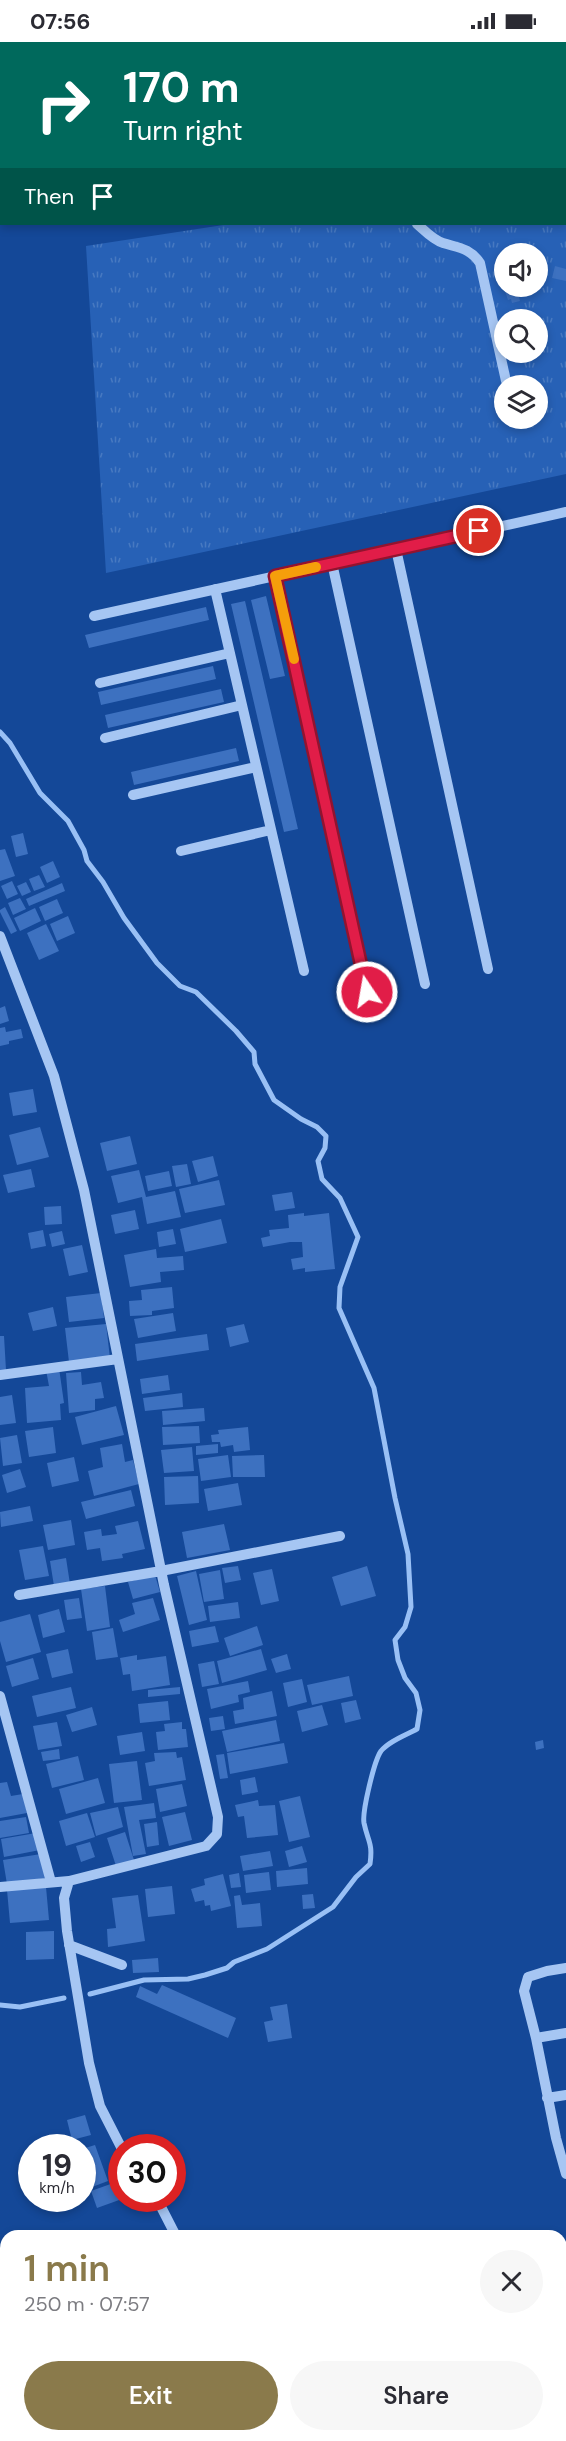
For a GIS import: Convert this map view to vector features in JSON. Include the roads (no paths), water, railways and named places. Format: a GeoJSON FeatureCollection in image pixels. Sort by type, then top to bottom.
{"type":"FeatureCollection","features":[{"type":"Feature","properties":{"kind":"street"},"geometry":{"type":"LineString","coordinates":[[418,225],[429,236],[442,243],[463,248],[474,254],[480,262],[505,375]]}},
{"type":"Feature","properties":{"kind":"street"},"geometry":{"type":"LineString","coordinates":[[94,616],[566,512]]}},
{"type":"Feature","properties":{"kind":"street"},"geometry":{"type":"LineString","coordinates":[[396,549],[488,969]]}},
{"type":"Feature","properties":{"kind":"street"},"geometry":{"type":"LineString","coordinates":[[332,563],[425,984]]}},
{"type":"Feature","properties":{"kind":"street"},"geometry":{"type":"LineString","coordinates":[[275,576],[367,992]]}},
{"type":"Feature","properties":{"kind":"street"},"geometry":{"type":"LineString","coordinates":[[215,589],[304,971]]}},
{"type":"Feature","properties":{"kind":"street"},"geometry":{"type":"LineString","coordinates":[[100,682],[230,653]]}},
{"type":"Feature","properties":{"kind":"street"},"geometry":{"type":"LineString","coordinates":[[105,738],[242,705]]}},
{"type":"Feature","properties":{"kind":"street"},"geometry":{"type":"LineString","coordinates":[[133,795],[256,766]]}},
{"type":"Feature","properties":{"kind":"street"},"geometry":{"type":"LineString","coordinates":[[182,851],[271,830]]}},
{"type":"Feature","properties":{"kind":"street"},"geometry":{"type":"LineString","coordinates":[[0,936],[54,1076],[84,1190],[161,1571],[218,1817],[218,1834],[206,1846],[69,1881],[0,1887]]}},
{"type":"Feature","properties":{"kind":"street"},"geometry":{"type":"LineString","coordinates":[[0,1375],[118,1359]]}},
{"type":"Feature","properties":{"kind":"street"},"geometry":{"type":"LineString","coordinates":[[19,1596],[340,1536]]}},
{"type":"Feature","properties":{"kind":"street"},"geometry":{"type":"LineString","coordinates":[[0,1696],[51,1882]]}},
{"type":"Feature","properties":{"kind":"street"},"geometry":{"type":"LineString","coordinates":[[69,1881],[64,1898],[69,1945],[89,2063],[100,2106],[114,2134]]}},
{"type":"Feature","properties":{"kind":"street"},"geometry":{"type":"LineString","coordinates":[[69,1945],[122,1965]]}},
{"type":"Feature","properties":{"kind":"street"},"geometry":{"type":"LineString","coordinates":[[566,1968],[528,1977],[524,1991],[566,2174]]}},
{"type":"Feature","properties":{"kind":"street"},"geometry":{"type":"LineString","coordinates":[[536,2038],[566,2033]]}},
{"type":"Feature","properties":{"kind":"street"},"geometry":{"type":"LineString","coordinates":[[547,2098],[566,2095]]}},
{"type":"Feature","properties":{"kind":"street"},"geometry":{"type":"LineString","coordinates":[[164,2212],[174,2230]]}},
{"type":"Feature","properties":{"kind":"waterway"},"geometry":{"type":"LineString","coordinates":[[0,732],[10,743],[40,793],[68,821],[84,850],[87,861],[157,963],[180,986],[196,992],[254,1052],[255,1064],[274,1100],[317,1127],[326,1136],[325,1148],[318,1161],[322,1179],[340,1198],[358,1237],[340,1287],[339,1308],[374,1388],[408,1554],[411,1607],[405,1627],[395,1640],[398,1660],[405,1678],[416,1693],[420,1710],[417,1729],[388,1744],[378,1757],[369,1787],[364,1817],[370,1847],[370,1864],[356,1877],[333,1907],[267,1949],[234,1962],[227,1968],[188,1979],[144,1980],[90,1994]]}},
{"type":"Feature","properties":{"kind":"waterway"},"geometry":{"type":"LineString","coordinates":[[0,2005],[20,2007],[64,1998]]}}]}
